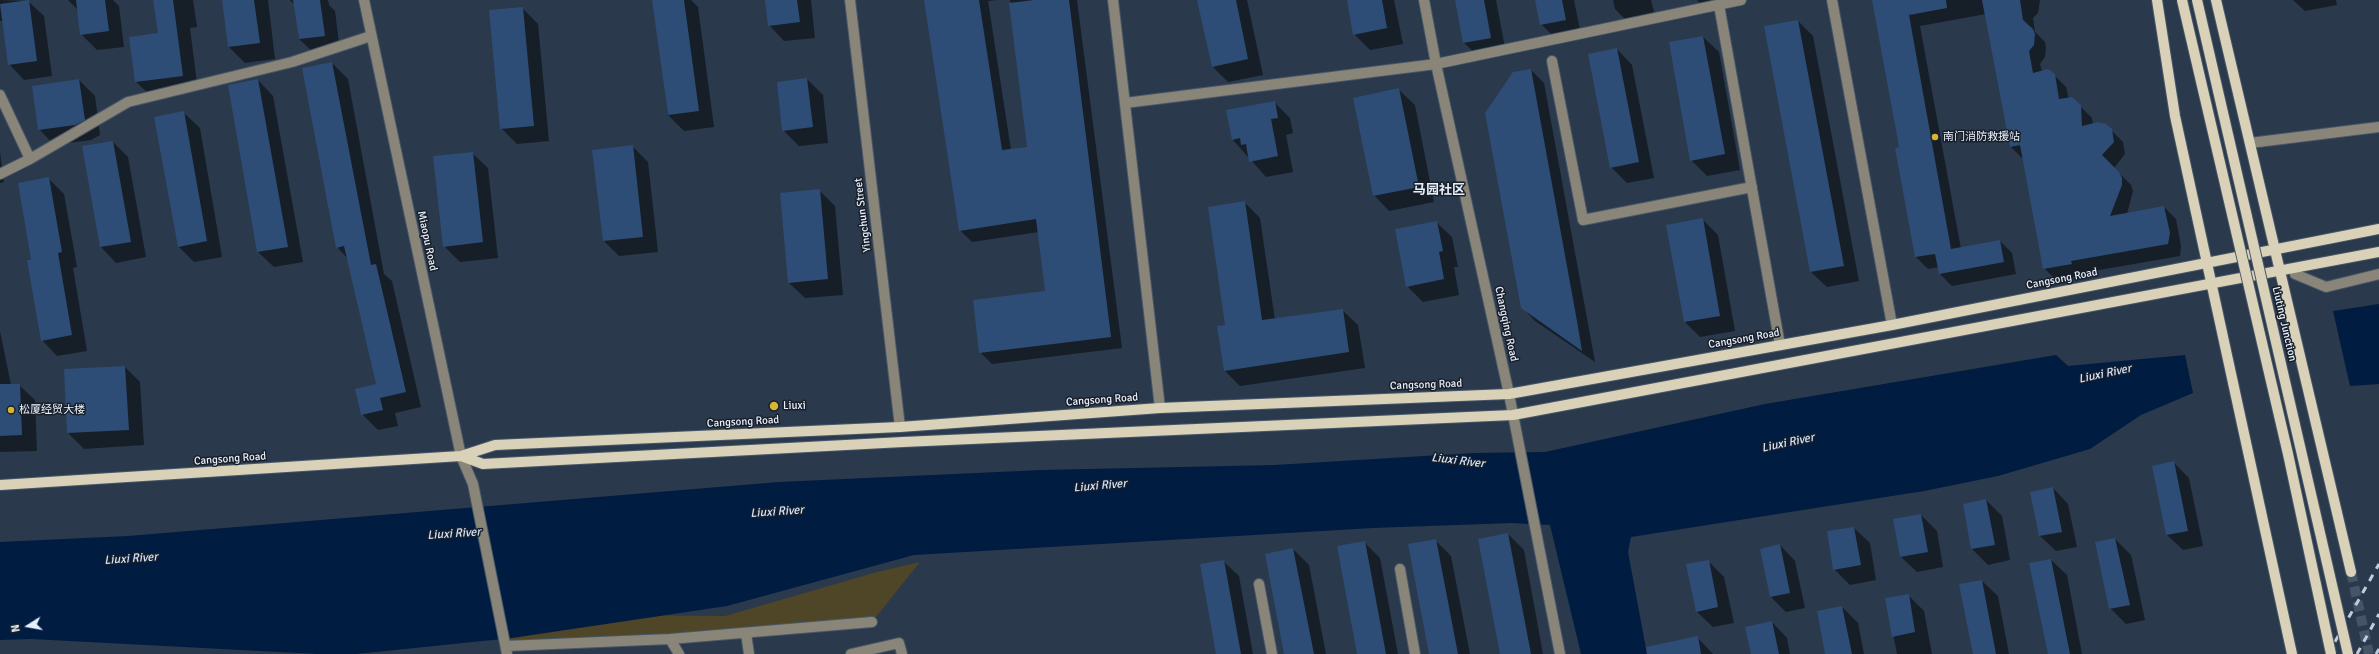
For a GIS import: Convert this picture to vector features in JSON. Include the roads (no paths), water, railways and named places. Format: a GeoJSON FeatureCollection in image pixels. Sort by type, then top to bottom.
{"type":"FeatureCollection","features":[{"type":"Feature","properties":{"kind":"main road"},"geometry":{"type":"LineString","coordinates":[[2157,0],[2175,116],[2208,262],[2292,654]]}},
{"type":"Feature","properties":{"kind":"main road"},"geometry":{"type":"LineString","coordinates":[[2182,0],[2288,454],[2331,654]]}},
{"type":"Feature","properties":{"kind":"main road","name":"Liuting Junction"},"geometry":{"type":"LineString","coordinates":[[2197,0],[2348,654]]}},
{"type":"Feature","properties":{"kind":"main road"},"geometry":{"type":"LineString","coordinates":[[2216,0],[2351,572]]}},
{"type":"Feature","properties":{"kind":"main road","name":"Cangsong Road"},"geometry":{"type":"LineString","coordinates":[[0,485],[461,456],[495,445],[900,427],[1160,408],[1509,394],[1892,325],[2379,229]]}},
{"type":"Feature","properties":{"kind":"main road","name":"Cangsong Road"},"geometry":{"type":"LineString","coordinates":[[461,456],[483,464],[911,442],[1513,415],[2379,252]]}},
{"type":"Feature","properties":{"kind":"street","name":"Miaopu Road"},"geometry":{"type":"LineString","coordinates":[[364,0],[461,456],[473,484],[507,650]]}},
{"type":"Feature","properties":{"kind":"street","name":"Yingchun Street"},"geometry":{"type":"LineString","coordinates":[[850,0],[900,427]]}},
{"type":"Feature","properties":{"kind":"street"},"geometry":{"type":"LineString","coordinates":[[1113,0],[1160,408]]}},
{"type":"Feature","properties":{"kind":"street","name":"Changqing Road"},"geometry":{"type":"LineString","coordinates":[[1424,0],[1436,64],[1509,394],[1560,654]]}},
{"type":"Feature","properties":{"kind":"street"},"geometry":{"type":"LineString","coordinates":[[1125,103],[1436,64],[1741,0]]}},
{"type":"Feature","properties":{"kind":"street"},"geometry":{"type":"LineString","coordinates":[[1832,0],[1892,325]]}},
{"type":"Feature","properties":{"kind":"street"},"geometry":{"type":"LineString","coordinates":[[1719,5],[1780,345]]}},
{"type":"Feature","properties":{"kind":"street"},"geometry":{"type":"LineString","coordinates":[[0,174],[30,159],[128,102],[292,62],[371,36]]}},
{"type":"Feature","properties":{"kind":"street"},"geometry":{"type":"LineString","coordinates":[[1552,61],[1582,220],[1752,187]]}},
{"type":"Feature","properties":{"kind":"street"},"geometry":{"type":"LineString","coordinates":[[0,95],[30,159]]}},
{"type":"Feature","properties":{"kind":"street"},"geometry":{"type":"LineString","coordinates":[[2250,143],[2379,127]]}},
{"type":"Feature","properties":{"kind":"street"},"geometry":{"type":"LineString","coordinates":[[2295,274],[2326,287],[2379,274]]}},
{"type":"Feature","properties":{"kind":"street"},"geometry":{"type":"LineString","coordinates":[[1400,569],[1415,654]]}},
{"type":"Feature","properties":{"kind":"street"},"geometry":{"type":"LineString","coordinates":[[1259,584],[1272,654]]}},
{"type":"Feature","properties":{"kind":"street"},"geometry":{"type":"LineString","coordinates":[[507,650],[670,639],[872,622]]}},
{"type":"Feature","properties":{"kind":"street"},"geometry":{"type":"LineString","coordinates":[[746,632],[749,654]]}},
{"type":"Feature","properties":{"kind":"street"},"geometry":{"type":"LineString","coordinates":[[670,639],[679,654]]}},
{"type":"Feature","properties":{"kind":"street"},"geometry":{"type":"LineString","coordinates":[[852,654],[899,643],[902,654]]}},
{"type":"Feature","properties":{"kind":"water"},"geometry":{"type":"Polygon","coordinates":[[[2379,304],[2379,384],[2350,386],[2333,311],[2379,304]]]}},
{"type":"Feature","properties":{"kind":"water","name":"Liuxi River"},"geometry":{"type":"Polygon","coordinates":[[[2056,355],[2068,366],[2185,355],[2193,393],[2141,415],[2090,449],[1998,476],[1924,491],[1631,537],[1628,552],[1647,654],[1581,654],[1550,525],[1512,523],[1373,528],[914,555],[727,606],[512,638],[356,654],[318,654],[31,639],[0,640],[0,542],[128,536],[779,482],[1042,470],[1275,465],[1474,453],[1545,452],[1765,404],[2056,355]]]}},
{"type":"Feature","properties":{"kind":"tunnel"},"geometry":{"type":"LineString","coordinates":[[2351,572],[2369,654]]}},
{"type":"Feature","properties":{"kind":"railway"},"geometry":{"type":"LineString","coordinates":[[2328,654],[2379,564]]}},
{"type":"Feature","properties":{"kind":"railway"},"geometry":{"type":"LineString","coordinates":[[2357,654],[2379,614]]}},
{"type":"Feature","properties":{"kind":"railway"},"geometry":{"type":"LineString","coordinates":[[2376,654],[2379,649]]}},
{"type":"Feature","properties":{"kind":"place","name":"南门消防救援站"},"geometry":{"type":"Point","coordinates":[1935,137]}},
{"type":"Feature","properties":{"kind":"place","name":"Liuxi"},"geometry":{"type":"Point","coordinates":[774,406]}},
{"type":"Feature","properties":{"kind":"place","name":"松厦经贸大楼"},"geometry":{"type":"Point","coordinates":[11,410]}},
{"type":"Feature","properties":{"kind":"district","name":"马园社区"},"geometry":{"type":"Point","coordinates":[1439,191]}}]}
